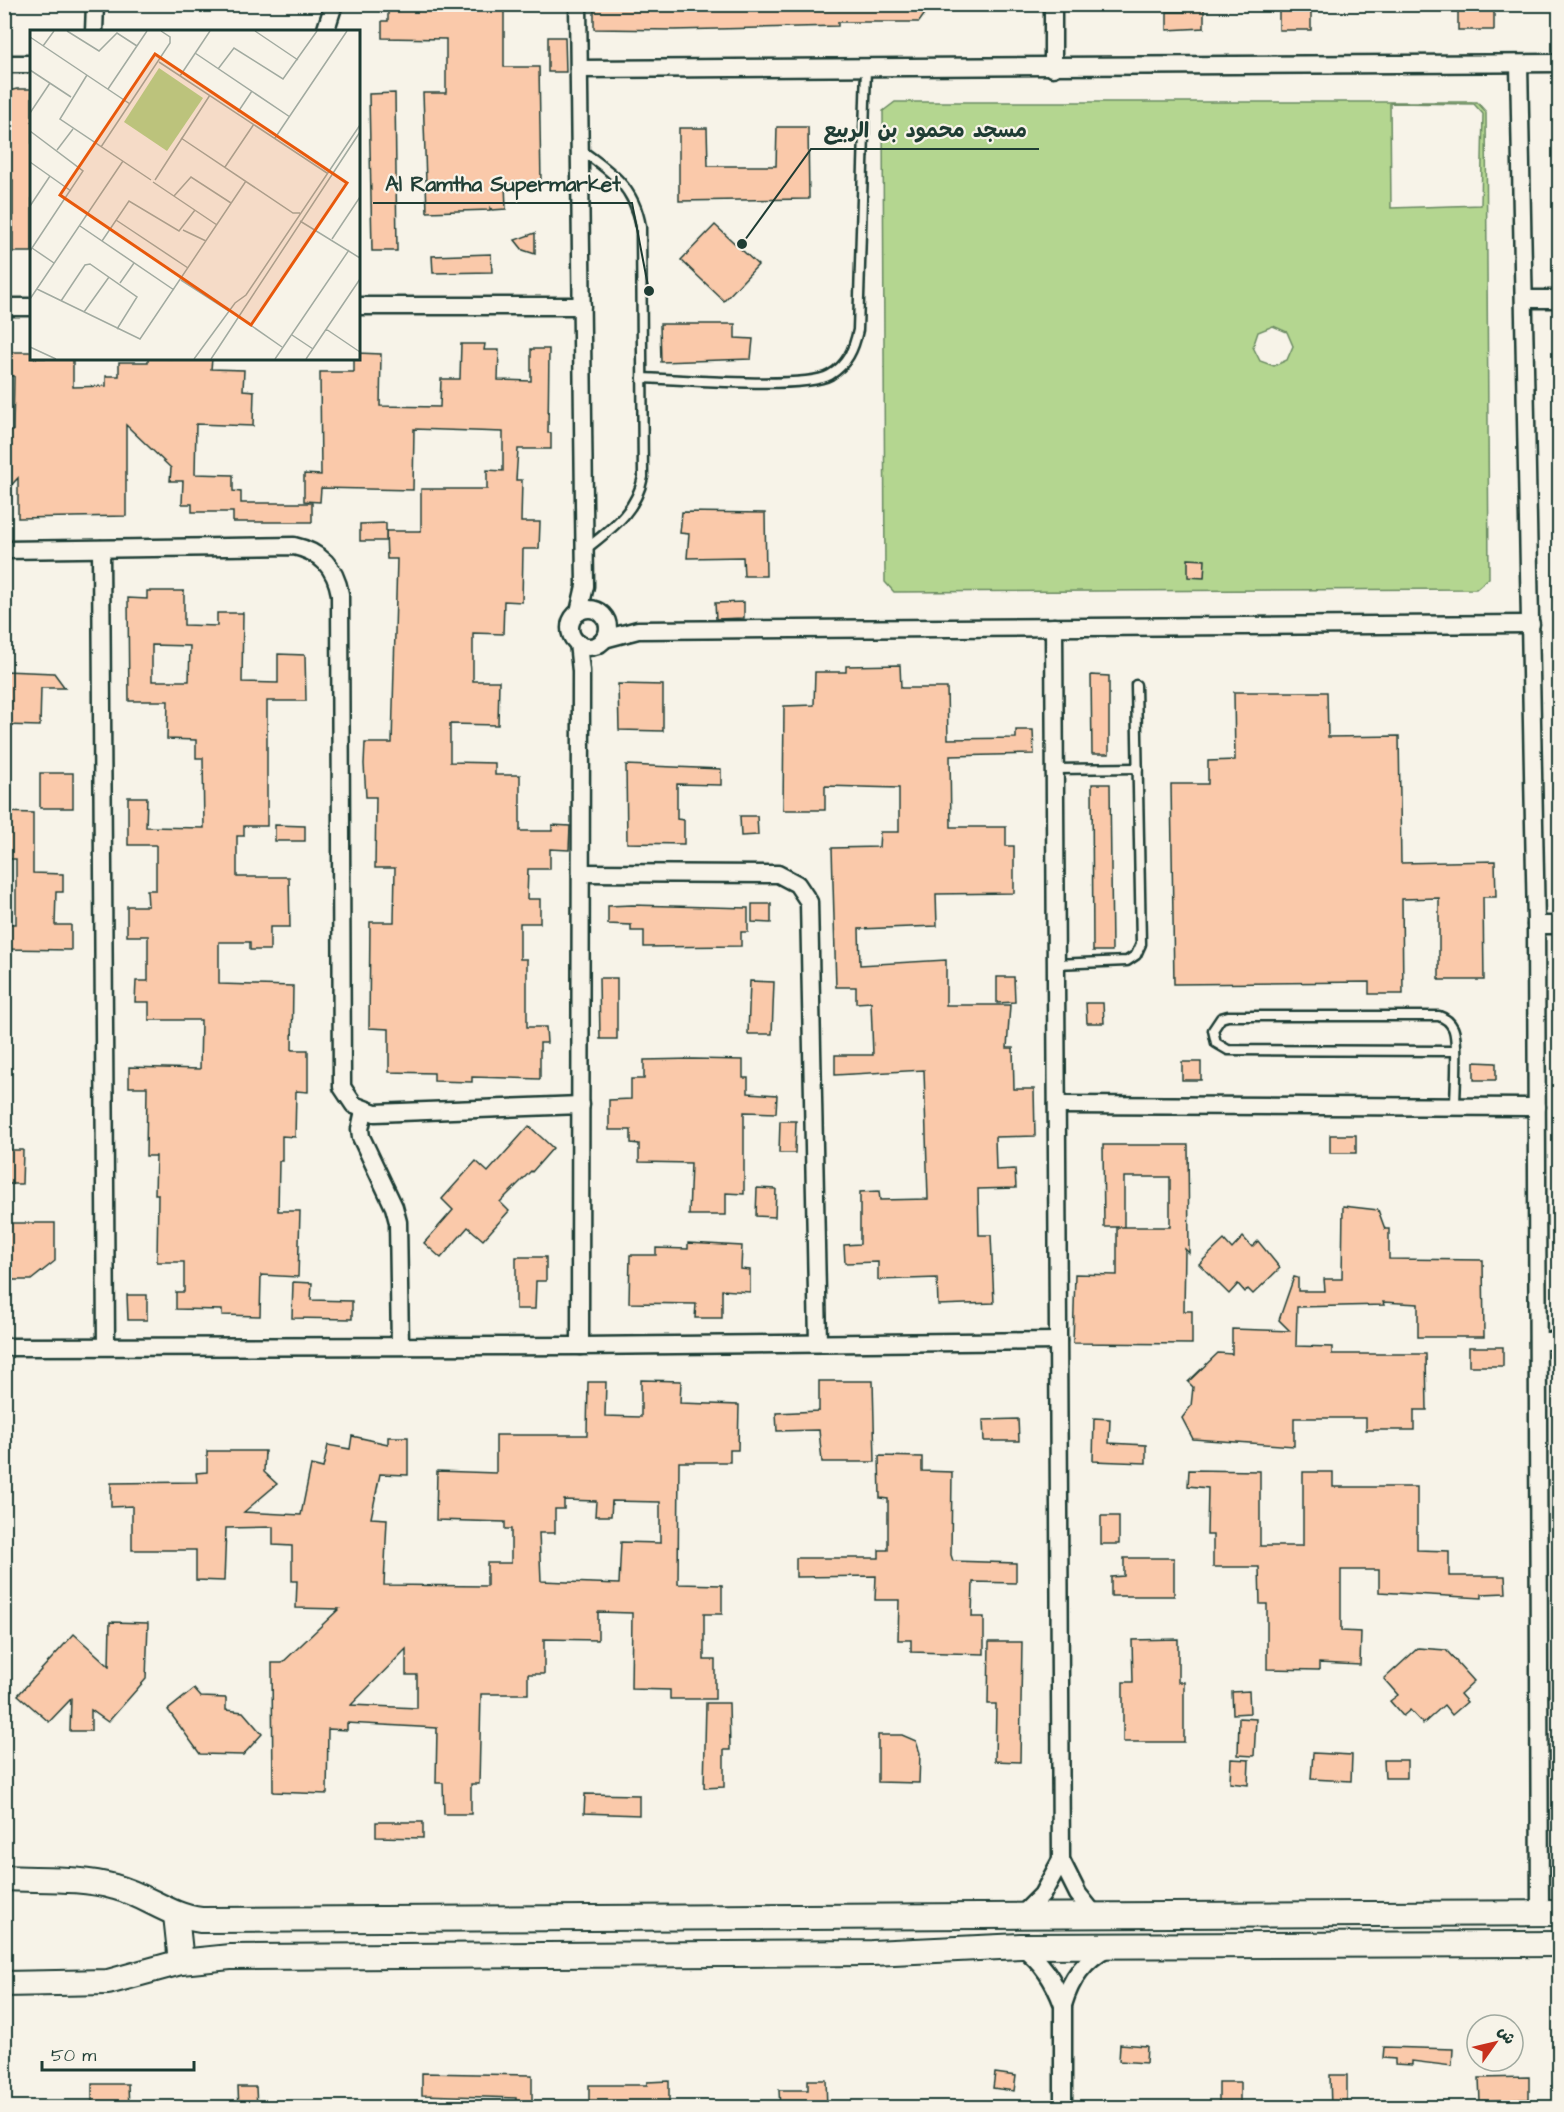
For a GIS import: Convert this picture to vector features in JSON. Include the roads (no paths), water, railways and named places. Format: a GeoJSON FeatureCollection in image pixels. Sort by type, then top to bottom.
{"type":"FeatureCollection","features":[{"type":"Feature","properties":{"kind":"main road"},"geometry":{"type":"LineString","coordinates":[[4,1878],[99,1883],[133,1893],[176,1915],[201,1920],[663,1920],[1023,1914],[1550,1913]]}},
{"type":"Feature","properties":{"kind":"main road"},"geometry":{"type":"LineString","coordinates":[[176,1915],[181,1962]]}},
{"type":"Feature","properties":{"kind":"main road"},"geometry":{"type":"LineString","coordinates":[[4,1984],[108,1982],[181,1962],[254,1957],[872,1953],[1021,1946],[1560,1944]]}},
{"type":"Feature","properties":{"kind":"street"},"geometry":{"type":"LineString","coordinates":[[94,30],[96,4]]}},
{"type":"Feature","properties":{"kind":"street"},"geometry":{"type":"LineString","coordinates":[[326,30],[334,4]]}},
{"type":"Feature","properties":{"kind":"street"},"geometry":{"type":"LineString","coordinates":[[578,4],[583,552],[585,586],[594,614],[608,630],[592,642],[581,671],[580,1346]]}},
{"type":"Feature","properties":{"kind":"street"},"geometry":{"type":"LineString","coordinates":[[1053,4],[1053,68]]}},
{"type":"Feature","properties":{"kind":"street"},"geometry":{"type":"LineString","coordinates":[[579,69],[1053,68],[1560,63]]}},
{"type":"Feature","properties":{"kind":"street"},"geometry":{"type":"LineString","coordinates":[[4,64],[30,64]]}},
{"type":"Feature","properties":{"kind":"street"},"geometry":{"type":"LineString","coordinates":[[1520,64],[1536,925],[1538,1341],[1550,1913]]}},
{"type":"Feature","properties":{"kind":"street"},"geometry":{"type":"LineString","coordinates":[[1525,299],[1560,299]]}},
{"type":"Feature","properties":{"kind":"street"},"geometry":{"type":"LineString","coordinates":[[360,306],[582,306]]}},
{"type":"Feature","properties":{"kind":"street"},"geometry":{"type":"LineString","coordinates":[[4,307],[30,307]]}},
{"type":"Feature","properties":{"kind":"street"},"geometry":{"type":"LineString","coordinates":[[4,550],[294,546],[317,554],[333,571],[339,594],[340,1076],[347,1097],[364,1111],[375,1113],[581,1105]]}},
{"type":"Feature","properties":{"kind":"street"},"geometry":{"type":"LineString","coordinates":[[101,549],[106,1346]]}},
{"type":"Feature","properties":{"kind":"street"},"geometry":{"type":"LineString","coordinates":[[638,630],[594,614],[574,616],[571,628],[592,642],[638,630],[1530,624]]}},
{"type":"Feature","properties":{"kind":"street"},"geometry":{"type":"LineString","coordinates":[[1054,627],[1061,1860],[1078,1894],[1094,1914]]}},
{"type":"Feature","properties":{"kind":"street"},"geometry":{"type":"LineString","coordinates":[[581,873],[778,874],[797,884],[809,902],[818,1342]]}},
{"type":"Feature","properties":{"kind":"street"},"geometry":{"type":"LineString","coordinates":[[1536,925],[1560,925]]}},
{"type":"Feature","properties":{"kind":"street"},"geometry":{"type":"LineString","coordinates":[[1057,1105],[1537,1107]]}},
{"type":"Feature","properties":{"kind":"street"},"geometry":{"type":"LineString","coordinates":[[364,1111],[360,1129],[361,1137],[394,1207],[398,1222],[400,1345]]}},
{"type":"Feature","properties":{"kind":"street"},"geometry":{"type":"LineString","coordinates":[[4,1347],[580,1346],[1058,1341]]}},
{"type":"Feature","properties":{"kind":"street"},"geometry":{"type":"LineString","coordinates":[[1538,1341],[1560,1341]]}},
{"type":"Feature","properties":{"kind":"street"},"geometry":{"type":"LineString","coordinates":[[1023,1914],[1046,1890],[1061,1860]]}},
{"type":"Feature","properties":{"kind":"street"},"geometry":{"type":"LineString","coordinates":[[1021,1946],[1043,1966],[1052,1978],[1063,2005]]}},
{"type":"Feature","properties":{"kind":"street"},"geometry":{"type":"LineString","coordinates":[[1063,2108],[1063,2005],[1067,1990],[1085,1963],[1111,1946]]}},
{"type":"Feature","properties":{"kind":"lane"},"geometry":{"type":"LineString","coordinates":[[642,378],[802,383],[829,376],[849,356],[858,330],[866,68]]}},
{"type":"Feature","properties":{"kind":"lane"},"geometry":{"type":"LineString","coordinates":[[580,150],[621,180],[639,214],[643,477],[637,500],[623,519],[583,552]]}},
{"type":"Feature","properties":{"kind":"lane"},"geometry":{"type":"LineString","coordinates":[[1056,964],[1121,962],[1132,958],[1139,950],[1136,685]]}},
{"type":"Feature","properties":{"kind":"lane"},"geometry":{"type":"LineString","coordinates":[[1055,770],[1137,768]]}},
{"type":"Feature","properties":{"kind":"lane"},"geometry":{"type":"LineString","coordinates":[[1455,1050],[1228,1050],[1216,1043],[1213,1030],[1216,1023],[1228,1016],[1439,1016],[1448,1020],[1454,1028],[1455,1050],[1455,1106]]}},
{"type":"Feature","properties":{"kind":"place","name":"مسجد محمود بن الربيع"},"geometry":{"type":"Point","coordinates":[742,244]}},
{"type":"Feature","properties":{"kind":"place","name":"Al Ramtha Supermarket"},"geometry":{"type":"Point","coordinates":[649,291]}}]}
